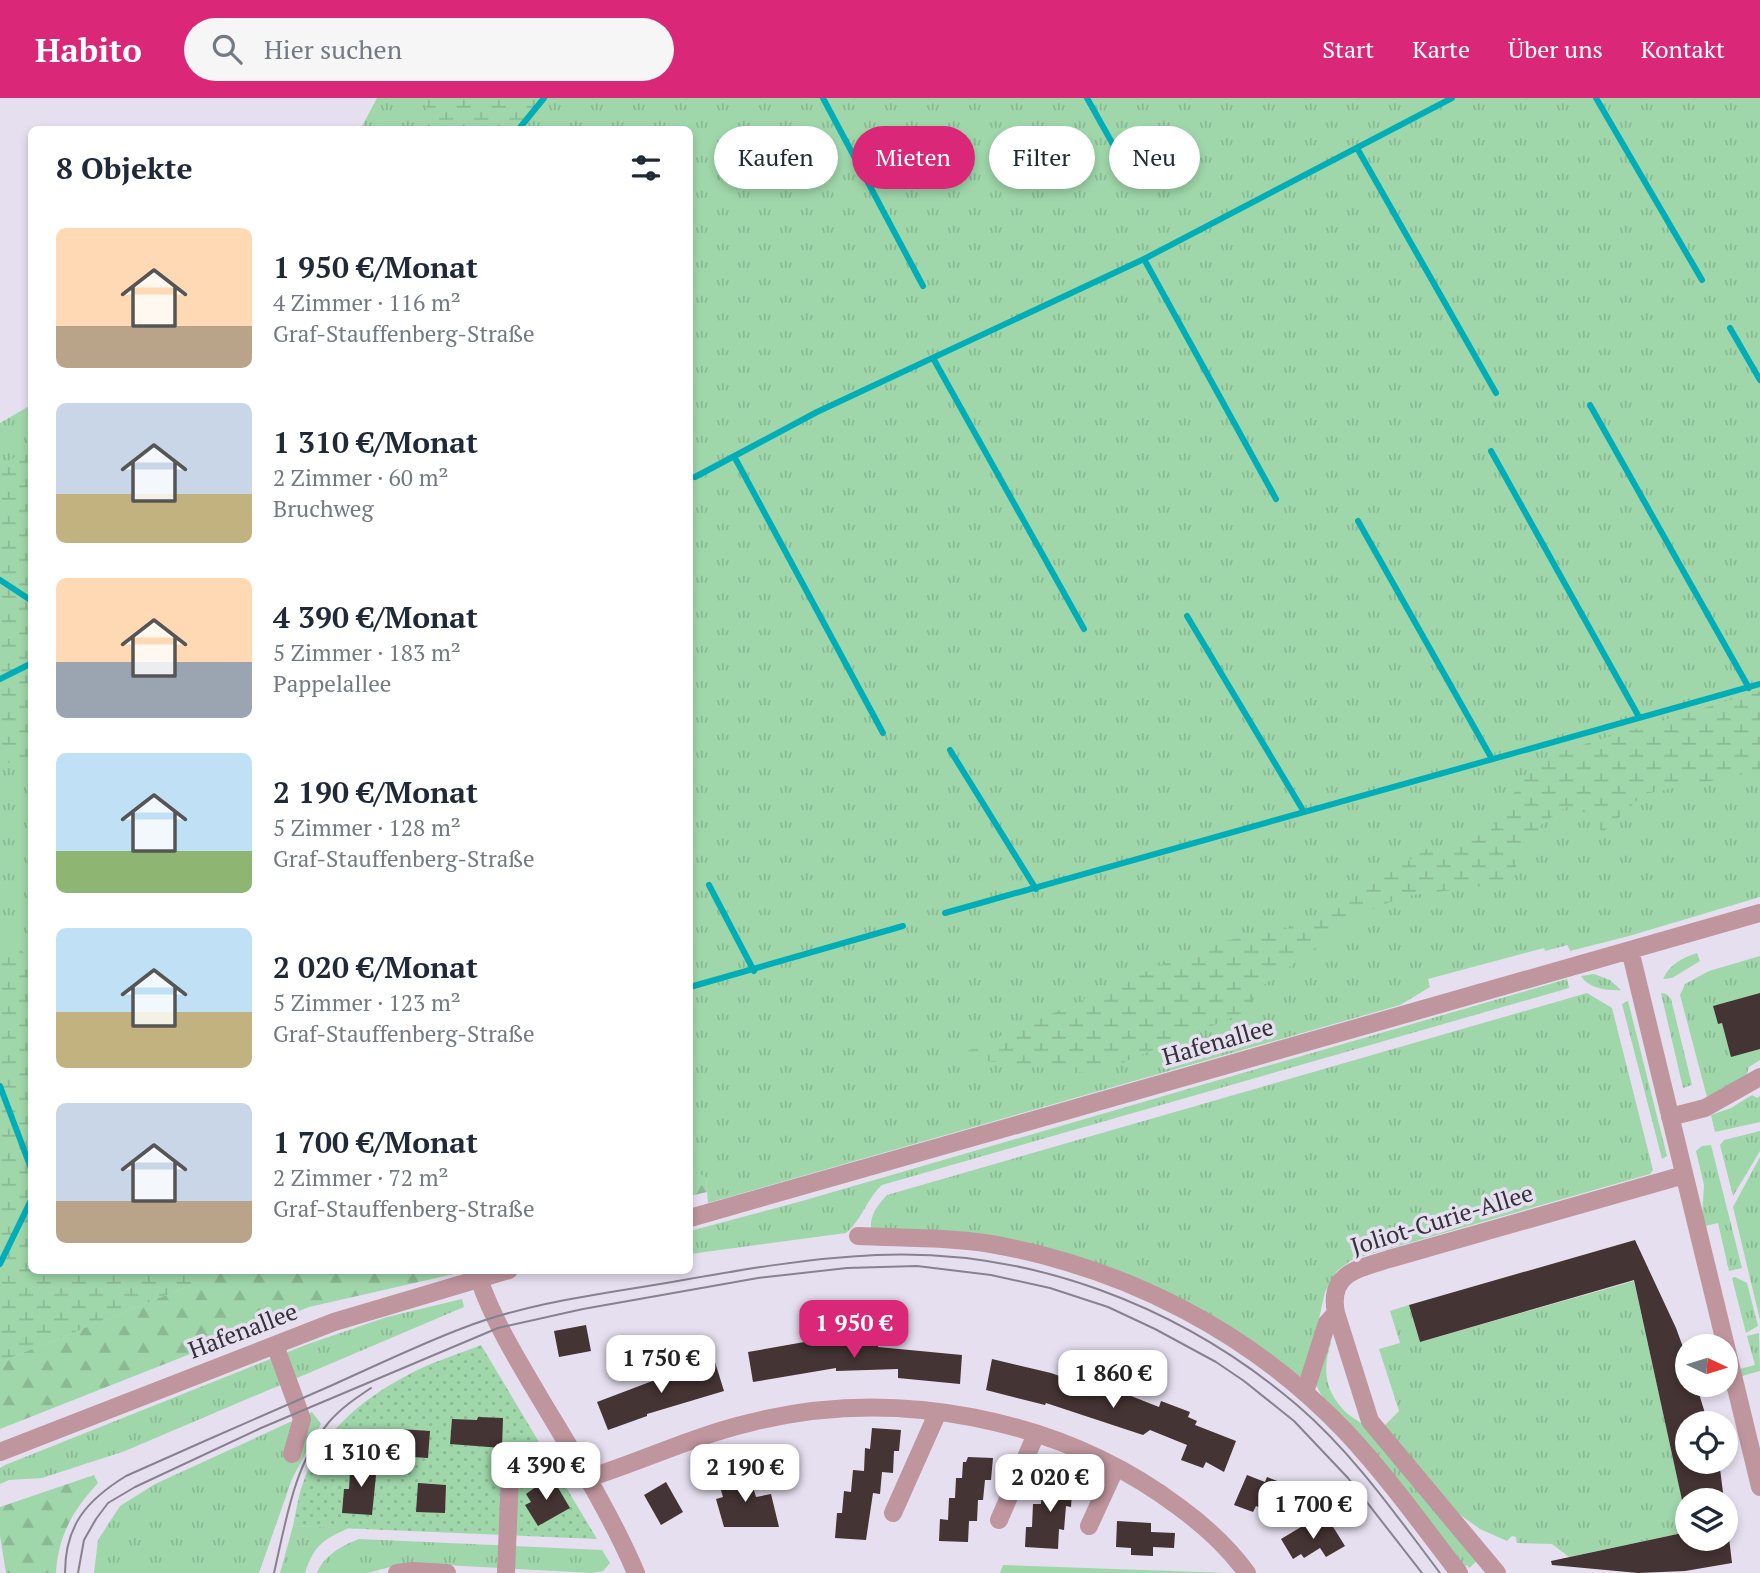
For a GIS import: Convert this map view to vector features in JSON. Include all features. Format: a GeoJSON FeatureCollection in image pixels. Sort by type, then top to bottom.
{"type":"FeatureCollection","features":[{"type":"Feature","properties":{"kind":"street","name":"Hafenallee"},"geometry":{"type":"LineString","coordinates":[[693,1217],[1760,913]]}},
{"type":"Feature","properties":{"kind":"street"},"geometry":{"type":"LineString","coordinates":[[1630,950],[1684,1175],[1752,1422],[1760,1487]]}},
{"type":"Feature","properties":{"kind":"street"},"geometry":{"type":"LineString","coordinates":[[1670,1117],[1705,1108],[1760,1077]]}},
{"type":"Feature","properties":{"kind":"street","name":"Joliot-Curie-Allee"},"geometry":{"type":"LineString","coordinates":[[1495,1571],[1370,1421],[1336,1313],[1334,1300],[1338,1285],[1349,1273],[1361,1268],[1684,1175]]}},
{"type":"Feature","properties":{"kind":"street"},"geometry":{"type":"LineString","coordinates":[[858,1236],[988,1244],[1048,1256],[1105,1273],[1189,1311],[1247,1346],[1305,1392],[1346,1433],[1460,1573]]}},
{"type":"Feature","properties":{"kind":"street","name":"Hafenallee"},"geometry":{"type":"LineString","coordinates":[[0,1452],[334,1322],[496,1274]]}},
{"type":"Feature","properties":{"kind":"street"},"geometry":{"type":"LineString","coordinates":[[479,1279],[498,1328],[588,1478],[636,1573]]}},
{"type":"Feature","properties":{"kind":"street"},"geometry":{"type":"LineString","coordinates":[[1305,1392],[1327,1323],[1336,1313]]}},
{"type":"Feature","properties":{"kind":"street"},"geometry":{"type":"LineString","coordinates":[[275,1345],[302,1419],[292,1454]]}},
{"type":"Feature","properties":{"kind":"street"},"geometry":{"type":"LineString","coordinates":[[588,1478],[675,1446],[768,1419],[818,1410],[856,1408],[938,1412],[1036,1434],[1116,1467],[1162,1494],[1202,1524],[1234,1554],[1247,1573]]}},
{"type":"Feature","properties":{"kind":"street"},"geometry":{"type":"LineString","coordinates":[[893,1513],[938,1412]]}},
{"type":"Feature","properties":{"kind":"street"},"geometry":{"type":"LineString","coordinates":[[999,1520],[1036,1434]]}},
{"type":"Feature","properties":{"kind":"street"},"geometry":{"type":"LineString","coordinates":[[1089,1526],[1116,1467]]}},
{"type":"Feature","properties":{"kind":"street"},"geometry":{"type":"LineString","coordinates":[[506,1573],[510,1474]]}},
{"type":"Feature","properties":{"kind":"street"},"geometry":{"type":"LineString","coordinates":[[408,1572],[447,1573]]}},
{"type":"Feature","properties":{"kind":"green space"},"geometry":{"type":"Polygon","coordinates":[[[377,98],[1760,98],[1760,897],[1570,951],[1568,945],[1545,951],[1544,948],[1428,979],[1430,987],[1400,1005],[708,1203],[706,1178],[693,1172],[693,126],[362,126],[377,98]]]}},
{"type":"Feature","properties":{"kind":"green space"},"geometry":{"type":"Polygon","coordinates":[[[428,98],[544,98],[521,126],[418,126],[424,119],[428,98]]]}},
{"type":"Feature","properties":{"kind":"green space"},"geometry":{"type":"Polygon","coordinates":[[[28,407],[28,1274],[219,1274],[0,1362],[0,423],[28,407]]]}},
{"type":"Feature","properties":{"kind":"green space"},"geometry":{"type":"Polygon","coordinates":[[[28,450],[28,758],[0,765],[0,466],[28,450]]]}},
{"type":"Feature","properties":{"kind":"green space"},"geometry":{"type":"Polygon","coordinates":[[[1760,691],[1760,771],[1644,794],[1602,833],[1593,815],[1566,807],[1542,824],[1506,883],[1405,896],[1364,913],[1254,992],[1248,1011],[1095,1074],[954,1057],[1208,944],[1283,930],[1339,907],[1426,849],[1489,833],[1524,777],[1549,755],[1760,691]]]}},
{"type":"Feature","properties":{"kind":"green space"},"geometry":{"type":"Polygon","coordinates":[[[0,942],[13,942],[28,957],[28,1274],[219,1274],[0,1362],[0,942]]]}},
{"type":"Feature","properties":{"kind":"green space"},"geometry":{"type":"Polygon","coordinates":[[[1697,953],[1700,961],[1672,978],[1663,979],[1677,962],[1697,953]]]}},
{"type":"Feature","properties":{"kind":"green space"},"geometry":{"type":"Polygon","coordinates":[[[1760,956],[1760,1060],[1749,1067],[1746,1077],[1707,1097],[1680,995],[1685,984],[1709,971],[1760,956]]]}},
{"type":"Feature","properties":{"kind":"green space"},"geometry":{"type":"Polygon","coordinates":[[[1594,974],[1610,980],[1621,990],[1598,988],[1581,976],[1594,974]]]}},
{"type":"Feature","properties":{"kind":"green space"},"geometry":{"type":"Polygon","coordinates":[[[1567,979],[1569,988],[882,1185],[846,1233],[693,1254],[693,1230],[1567,979]]]}},
{"type":"Feature","properties":{"kind":"green space"},"geometry":{"type":"Polygon","coordinates":[[[1587,993],[1612,1008],[1653,1170],[1650,1174],[1353,1259],[1337,1271],[1325,1292],[1304,1376],[1296,1377],[1060,1253],[873,1233],[871,1228],[874,1213],[887,1195],[1587,993]]]}},
{"type":"Feature","properties":{"kind":"green space"},"geometry":{"type":"Polygon","coordinates":[[[1661,993],[1671,999],[1692,1085],[1683,1088],[1661,993]]]}},
{"type":"Feature","properties":{"kind":"green space"},"geometry":{"type":"Polygon","coordinates":[[[1628,1001],[1667,1156],[1662,1159],[1622,1004],[1628,1001]]]}},
{"type":"Feature","properties":{"kind":"green space"},"geometry":{"type":"Polygon","coordinates":[[[1752,1095],[1757,1098],[1760,1096],[1760,1122],[1715,1132],[1711,1115],[1731,1108],[1752,1095]]]}},
{"type":"Feature","properties":{"kind":"green space"},"geometry":{"type":"Polygon","coordinates":[[[1760,1131],[1760,1151],[1733,1196],[1720,1145],[1724,1140],[1760,1131]]]}},
{"type":"Feature","properties":{"kind":"green space"},"geometry":{"type":"Polygon","coordinates":[[[1711,1145],[1742,1268],[1729,1271],[1718,1223],[1705,1226],[1702,1218],[1704,1185],[1696,1151],[1702,1146],[1711,1145]]]}},
{"type":"Feature","properties":{"kind":"green space"},"geometry":{"type":"Polygon","coordinates":[[[1760,1157],[1760,1320],[1733,1207],[1760,1157]]]}},
{"type":"Feature","properties":{"kind":"green space"},"geometry":{"type":"Polygon","coordinates":[[[693,1171],[706,1177],[707,1192],[693,1195],[693,1171]]]}},
{"type":"Feature","properties":{"kind":"green space"},"geometry":{"type":"Polygon","coordinates":[[[219,1274],[454,1274],[309,1307],[0,1429],[0,1362],[219,1274]]]}},
{"type":"Feature","properties":{"kind":"green space"},"geometry":{"type":"Polygon","coordinates":[[[1732,1278],[1747,1283],[1758,1326],[1746,1333],[1732,1278]]]}},
{"type":"Feature","properties":{"kind":"green space"},"geometry":{"type":"Polygon","coordinates":[[[1634,1281],[1680,1488],[1675,1488],[1675,1535],[1569,1557],[1552,1544],[1517,1543],[1516,1537],[1512,1536],[1507,1541],[1480,1529],[1456,1512],[1384,1426],[1399,1411],[1379,1349],[1400,1343],[1390,1311],[1409,1305],[1420,1342],[1634,1281]]]}},
{"type":"Feature","properties":{"kind":"green space"},"geometry":{"type":"Polygon","coordinates":[[[462,1299],[464,1307],[125,1451],[42,1478],[9,1480],[0,1484],[0,1468],[5,1465],[308,1344],[387,1317],[462,1299]]]}},
{"type":"Feature","properties":{"kind":"green space"},"geometry":{"type":"Polygon","coordinates":[[[1759,1333],[1760,1371],[1742,1376],[1740,1369],[1755,1365],[1747,1336],[1759,1333]]]}},
{"type":"Feature","properties":{"kind":"green space"},"geometry":{"type":"Polygon","coordinates":[[[1327,1338],[1331,1343],[1326,1369],[1328,1385],[1336,1400],[1347,1413],[1365,1426],[1477,1561],[1469,1568],[1467,1565],[1463,1568],[1326,1404],[1316,1385],[1327,1338]]]}},
{"type":"Feature","properties":{"kind":"green space"},"geometry":{"type":"Polygon","coordinates":[[[481,1345],[597,1539],[293,1526],[301,1488],[310,1466],[331,1434],[344,1420],[358,1407],[406,1376],[481,1345]]]}},
{"type":"Feature","properties":{"kind":"green space"},"geometry":{"type":"Polygon","coordinates":[[[312,1412],[321,1424],[292,1479],[259,1573],[94,1573],[98,1540],[120,1506],[155,1484],[312,1412]]]}},
{"type":"Feature","properties":{"kind":"green space"},"geometry":{"type":"Polygon","coordinates":[[[94,1475],[98,1483],[68,1524],[60,1547],[56,1573],[6,1573],[0,1536],[0,1507],[94,1475]]]}},
{"type":"Feature","properties":{"kind":"green space"},"geometry":{"type":"Polygon","coordinates":[[[293,1526],[349,1528],[316,1549],[305,1573],[280,1573],[293,1526]]]}},
{"type":"Feature","properties":{"kind":"green space"},"geometry":{"type":"Polygon","coordinates":[[[359,1539],[602,1550],[610,1563],[603,1571],[592,1573],[406,1563],[367,1573],[317,1573],[329,1556],[359,1539]]]}},
{"type":"Feature","properties":{"kind":"green space"},"geometry":{"type":"Polygon","coordinates":[[[1003,1565],[1228,1573],[1000,1573],[1003,1565]]]}},
{"type":"Feature","properties":{"kind":"building"},"geometry":{"type":"Polygon","coordinates":[[[1760,993],[1760,1049],[1731,1057],[1722,1023],[1718,1024],[1713,1006],[1760,993]]]}},
{"type":"Feature","properties":{"kind":"building"},"geometry":{"type":"Polygon","coordinates":[[[1635,1240],[1678,1334],[1675,1334],[1675,1397],[1700,1397],[1704,1411],[1675,1411],[1675,1468],[1634,1280],[1420,1342],[1409,1305],[1635,1240]]]}},
{"type":"Feature","properties":{"kind":"building"},"geometry":{"type":"Polygon","coordinates":[[[586,1325],[591,1351],[559,1357],[554,1331],[586,1325]]]}},
{"type":"Feature","properties":{"kind":"building"},"geometry":{"type":"Polygon","coordinates":[[[877,1334],[878,1347],[962,1355],[960,1384],[898,1378],[898,1369],[836,1371],[836,1368],[753,1382],[748,1352],[810,1341],[856,1339],[856,1335],[877,1334]]]}},
{"type":"Feature","properties":{"kind":"building"},"geometry":{"type":"Polygon","coordinates":[[[992,1359],[1051,1373],[1096,1389],[1098,1383],[1159,1407],[1161,1401],[1190,1412],[1188,1417],[1197,1421],[1195,1425],[1236,1441],[1224,1472],[1206,1462],[1203,1468],[1181,1460],[1187,1445],[1150,1430],[1143,1435],[1046,1403],[1045,1405],[986,1390],[992,1359]]]}},
{"type":"Feature","properties":{"kind":"building"},"geometry":{"type":"Polygon","coordinates":[[[715,1362],[724,1391],[647,1414],[608,1430],[597,1402],[655,1380],[715,1362]]]}},
{"type":"Feature","properties":{"kind":"building"},"geometry":{"type":"Polygon","coordinates":[[[478,1417],[503,1418],[502,1448],[450,1444],[452,1419],[477,1420],[478,1417]]]}},
{"type":"Feature","properties":{"kind":"building"},"geometry":{"type":"Polygon","coordinates":[[[872,1428],[901,1430],[899,1451],[894,1451],[893,1473],[882,1472],[880,1494],[873,1493],[866,1540],[835,1538],[837,1513],[842,1513],[844,1491],[851,1492],[853,1470],[864,1471],[865,1448],[870,1449],[872,1428]]]}},
{"type":"Feature","properties":{"kind":"building"},"geometry":{"type":"Polygon","coordinates":[[[399,1429],[430,1431],[428,1458],[397,1456],[399,1429]]]}},
{"type":"Feature","properties":{"kind":"building"},"geometry":{"type":"Polygon","coordinates":[[[362,1455],[377,1465],[372,1515],[342,1513],[344,1489],[349,1489],[350,1473],[362,1455]]]}},
{"type":"Feature","properties":{"kind":"building"},"geometry":{"type":"Polygon","coordinates":[[[968,1457],[993,1458],[991,1480],[985,1480],[983,1500],[978,1500],[977,1521],[969,1521],[968,1542],[939,1541],[940,1519],[948,1520],[949,1498],[955,1498],[956,1478],[962,1478],[963,1462],[966,1462],[968,1457]]]}},
{"type":"Feature","properties":{"kind":"building"},"geometry":{"type":"Polygon","coordinates":[[[748,1471],[756,1497],[771,1494],[779,1527],[724,1527],[716,1499],[723,1497],[720,1487],[726,1486],[724,1477],[748,1471]]]}},
{"type":"Feature","properties":{"kind":"building"},"geometry":{"type":"Polygon","coordinates":[[[1676,1474],[1721,1474],[1722,1488],[1679,1488],[1676,1474]]]}},
{"type":"Feature","properties":{"kind":"building"},"geometry":{"type":"Polygon","coordinates":[[[1049,1475],[1073,1477],[1071,1507],[1066,1506],[1064,1530],[1059,1529],[1058,1549],[1025,1547],[1026,1527],[1032,1527],[1033,1504],[1041,1504],[1043,1484],[1049,1484],[1049,1475]]]}},
{"type":"Feature","properties":{"kind":"building"},"geometry":{"type":"Polygon","coordinates":[[[1247,1475],[1265,1482],[1267,1477],[1288,1485],[1276,1515],[1256,1506],[1253,1512],[1234,1505],[1247,1475]]]}},
{"type":"Feature","properties":{"kind":"building"},"geometry":{"type":"Polygon","coordinates":[[[551,1476],[570,1508],[538,1526],[525,1505],[531,1502],[526,1494],[551,1476]]]}},
{"type":"Feature","properties":{"kind":"building"},"geometry":{"type":"Polygon","coordinates":[[[666,1482],[683,1512],[661,1525],[644,1495],[666,1482]]]}},
{"type":"Feature","properties":{"kind":"building"},"geometry":{"type":"Polygon","coordinates":[[[418,1483],[446,1485],[445,1513],[416,1512],[418,1483]]]}},
{"type":"Feature","properties":{"kind":"building"},"geometry":{"type":"Polygon","coordinates":[[[1117,1521],[1151,1523],[1151,1532],[1175,1533],[1174,1548],[1153,1547],[1153,1556],[1131,1555],[1131,1548],[1116,1547],[1117,1521]]]}},
{"type":"Feature","properties":{"kind":"building"},"geometry":{"type":"Polygon","coordinates":[[[1330,1522],[1345,1546],[1326,1557],[1320,1548],[1304,1558],[1301,1554],[1293,1559],[1281,1539],[1306,1524],[1311,1533],[1330,1522]]]}},
{"type":"Feature","properties":{"kind":"building"},"geometry":{"type":"Polygon","coordinates":[[[1675,1535],[1675,1551],[1731,1551],[1732,1563],[1685,1571],[1638,1573],[1552,1565],[1551,1561],[1675,1535]]]}},
{"type":"Feature","properties":{"kind":"waterway"},"geometry":{"type":"LineString","coordinates":[[521,126],[544,98]]}},
{"type":"Feature","properties":{"kind":"waterway"},"geometry":{"type":"LineString","coordinates":[[823,98],[923,286]]}},
{"type":"Feature","properties":{"kind":"waterway"},"geometry":{"type":"LineString","coordinates":[[1087,98],[1109,137]]}},
{"type":"Feature","properties":{"kind":"waterway"},"geometry":{"type":"LineString","coordinates":[[695,477],[817,412],[1144,259],[1452,98]]}},
{"type":"Feature","properties":{"kind":"waterway"},"geometry":{"type":"LineString","coordinates":[[1596,98],[1702,280]]}},
{"type":"Feature","properties":{"kind":"waterway"},"geometry":{"type":"LineString","coordinates":[[1357,148],[1496,393]]}},
{"type":"Feature","properties":{"kind":"waterway"},"geometry":{"type":"LineString","coordinates":[[1144,259],[1276,499]]}},
{"type":"Feature","properties":{"kind":"waterway"},"geometry":{"type":"LineString","coordinates":[[1730,328],[1760,380]]}},
{"type":"Feature","properties":{"kind":"waterway"},"geometry":{"type":"LineString","coordinates":[[933,358],[1084,629]]}},
{"type":"Feature","properties":{"kind":"waterway"},"geometry":{"type":"LineString","coordinates":[[1590,405],[1749,688]]}},
{"type":"Feature","properties":{"kind":"waterway"},"geometry":{"type":"LineString","coordinates":[[1491,451],[1639,717]]}},
{"type":"Feature","properties":{"kind":"waterway"},"geometry":{"type":"LineString","coordinates":[[735,458],[883,733]]}},
{"type":"Feature","properties":{"kind":"waterway"},"geometry":{"type":"LineString","coordinates":[[1358,521],[1492,759]]}},
{"type":"Feature","properties":{"kind":"waterway"},"geometry":{"type":"LineString","coordinates":[[0,580],[28,598]]}},
{"type":"Feature","properties":{"kind":"waterway"},"geometry":{"type":"LineString","coordinates":[[1187,616],[1304,812]]}},
{"type":"Feature","properties":{"kind":"waterway"},"geometry":{"type":"LineString","coordinates":[[0,679],[28,665]]}},
{"type":"Feature","properties":{"kind":"waterway"},"geometry":{"type":"LineString","coordinates":[[945,913],[1760,684]]}},
{"type":"Feature","properties":{"kind":"waterway"},"geometry":{"type":"LineString","coordinates":[[950,750],[1036,889]]}},
{"type":"Feature","properties":{"kind":"waterway"},"geometry":{"type":"LineString","coordinates":[[709,885],[754,971]]}},
{"type":"Feature","properties":{"kind":"waterway"},"geometry":{"type":"LineString","coordinates":[[693,986],[903,926]]}},
{"type":"Feature","properties":{"kind":"waterway"},"geometry":{"type":"LineString","coordinates":[[0,1086],[28,1160]]}},
{"type":"Feature","properties":{"kind":"waterway"},"geometry":{"type":"LineString","coordinates":[[0,1264],[28,1206]]}},
{"type":"Feature","properties":{"kind":"tram line"},"geometry":{"type":"LineString","coordinates":[[65,1573],[69,1541],[81,1516],[100,1495],[126,1476],[446,1335],[488,1319],[566,1300],[774,1265],[876,1255],[934,1255],[1046,1273],[1101,1290],[1153,1312],[1204,1339],[1252,1370],[1297,1405],[1337,1443],[1373,1485],[1440,1573]]}},
{"type":"Feature","properties":{"kind":"tram line"},"geometry":{"type":"LineString","coordinates":[[78,1573],[84,1540],[96,1519],[108,1503],[135,1487],[261,1428],[498,1328],[583,1309],[758,1278],[847,1268],[917,1266],[991,1275],[1050,1288],[1108,1307],[1216,1362],[1294,1421],[1348,1478],[1422,1573]]}},
{"type":"Feature","properties":{"kind":"tram line"},"geometry":{"type":"LineString","coordinates":[[274,1573],[287,1513],[307,1456],[329,1422],[371,1388]]}}]}
